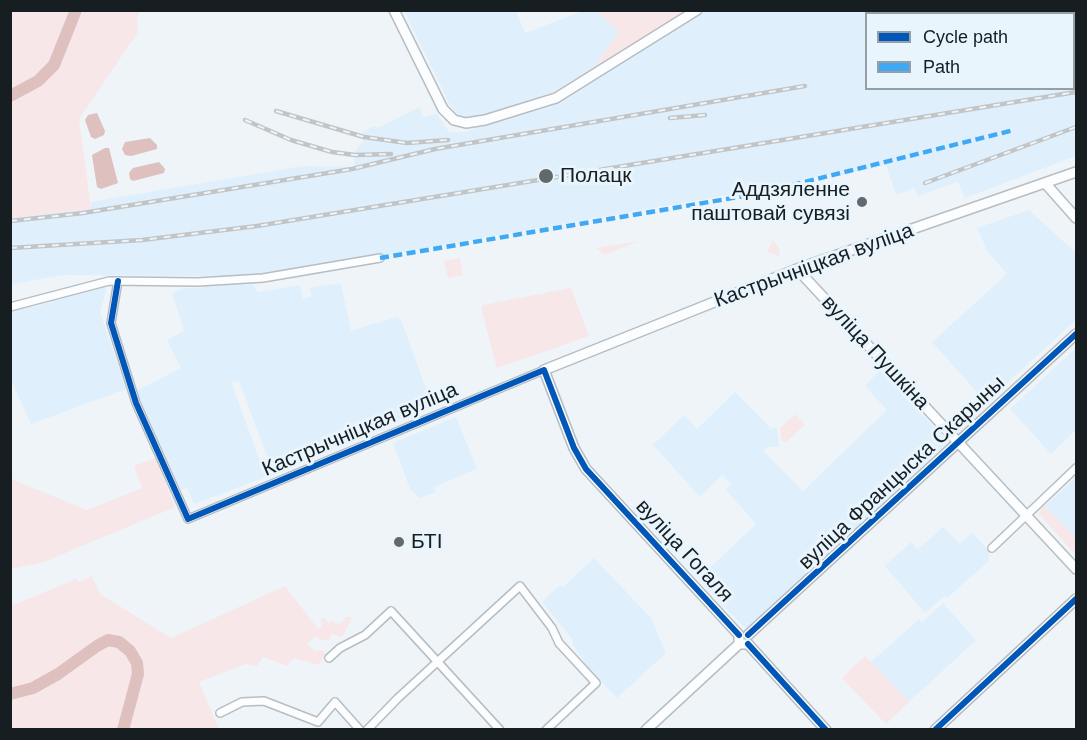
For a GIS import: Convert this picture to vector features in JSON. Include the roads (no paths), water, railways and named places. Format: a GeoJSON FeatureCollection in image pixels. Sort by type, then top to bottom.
{"type":"FeatureCollection","features":[{"type":"Feature","properties":{"kind":"street"},"geometry":{"type":"LineString","coordinates":[[394,10],[436,97],[454,120],[466,123],[485,120],[556,98],[697,10]]}},
{"type":"Feature","properties":{"kind":"street","name":"Кастрычніцкая вуліца"},"geometry":{"type":"LineString","coordinates":[[118,281],[111,323],[136,403],[188,519],[544,370],[797,269],[1077,172]]}},
{"type":"Feature","properties":{"kind":"street"},"geometry":{"type":"LineString","coordinates":[[1045,183],[1077,218]]}},
{"type":"Feature","properties":{"kind":"street"},"geometry":{"type":"LineString","coordinates":[[10,307],[109,281],[198,282],[263,278],[381,258]]}},
{"type":"Feature","properties":{"kind":"street","name":"вуліца Пушкіна"},"geometry":{"type":"LineString","coordinates":[[797,269],[1077,569]]}},
{"type":"Feature","properties":{"kind":"street","name":"вуліца Францыска Скарыны"},"geometry":{"type":"LineString","coordinates":[[646,729],[1077,334]]}},
{"type":"Feature","properties":{"kind":"street","name":"вуліца Гогаля"},"geometry":{"type":"LineString","coordinates":[[544,370],[574,448],[586,469],[826,729]]}},
{"type":"Feature","properties":{"kind":"street"},"geometry":{"type":"LineString","coordinates":[[992,548],[1077,468]]}},
{"type":"Feature","properties":{"kind":"street"},"geometry":{"type":"LineString","coordinates":[[367,729],[520,586],[552,628],[558,642],[596,683],[546,729]]}},
{"type":"Feature","properties":{"kind":"street"},"geometry":{"type":"LineString","coordinates":[[935,729],[1077,599]]}},
{"type":"Feature","properties":{"kind":"street"},"geometry":{"type":"LineString","coordinates":[[329,658],[340,648],[365,635],[391,611],[500,729]]}},
{"type":"Feature","properties":{"kind":"street"},"geometry":{"type":"LineString","coordinates":[[220,713],[242,702],[264,701],[318,722],[335,702],[360,729]]}},
{"type":"Feature","properties":{"kind":"waterway"},"geometry":{"type":"LineString","coordinates":[[10,96],[38,81],[54,65],[76,10]]}},
{"type":"Feature","properties":{"kind":"waterway"},"geometry":{"type":"LineString","coordinates":[[10,694],[33,688],[108,640],[119,642],[130,651],[137,663],[138,674],[123,730]]}},
{"type":"Feature","properties":{"kind":"railway"},"geometry":{"type":"LineString","coordinates":[[10,221],[83,213],[352,169],[435,149],[805,86]]}},
{"type":"Feature","properties":{"kind":"railway"},"geometry":{"type":"LineString","coordinates":[[10,248],[142,240],[257,226],[1076,92]]}},
{"type":"Feature","properties":{"kind":"railway"},"geometry":{"type":"LineString","coordinates":[[276,111],[364,137],[407,143],[448,140]]}},
{"type":"Feature","properties":{"kind":"railway"},"geometry":{"type":"LineString","coordinates":[[670,118],[705,115]]}},
{"type":"Feature","properties":{"kind":"railway"},"geometry":{"type":"LineString","coordinates":[[245,120],[291,140],[332,152],[355,155],[391,154]]}},
{"type":"Feature","properties":{"kind":"railway"},"geometry":{"type":"LineString","coordinates":[[925,183],[1076,127]]}},
{"type":"Feature","properties":{"kind":"place","name":"Полацк"},"geometry":{"type":"Point","coordinates":[546,176]}},
{"type":"Feature","properties":{"kind":"place","name":"Аддзяленне паштовай сувязі"},"geometry":{"type":"Point","coordinates":[862,202]}},
{"type":"Feature","properties":{"kind":"place","name":"БТІ"},"geometry":{"type":"Point","coordinates":[399,542]}}]}
